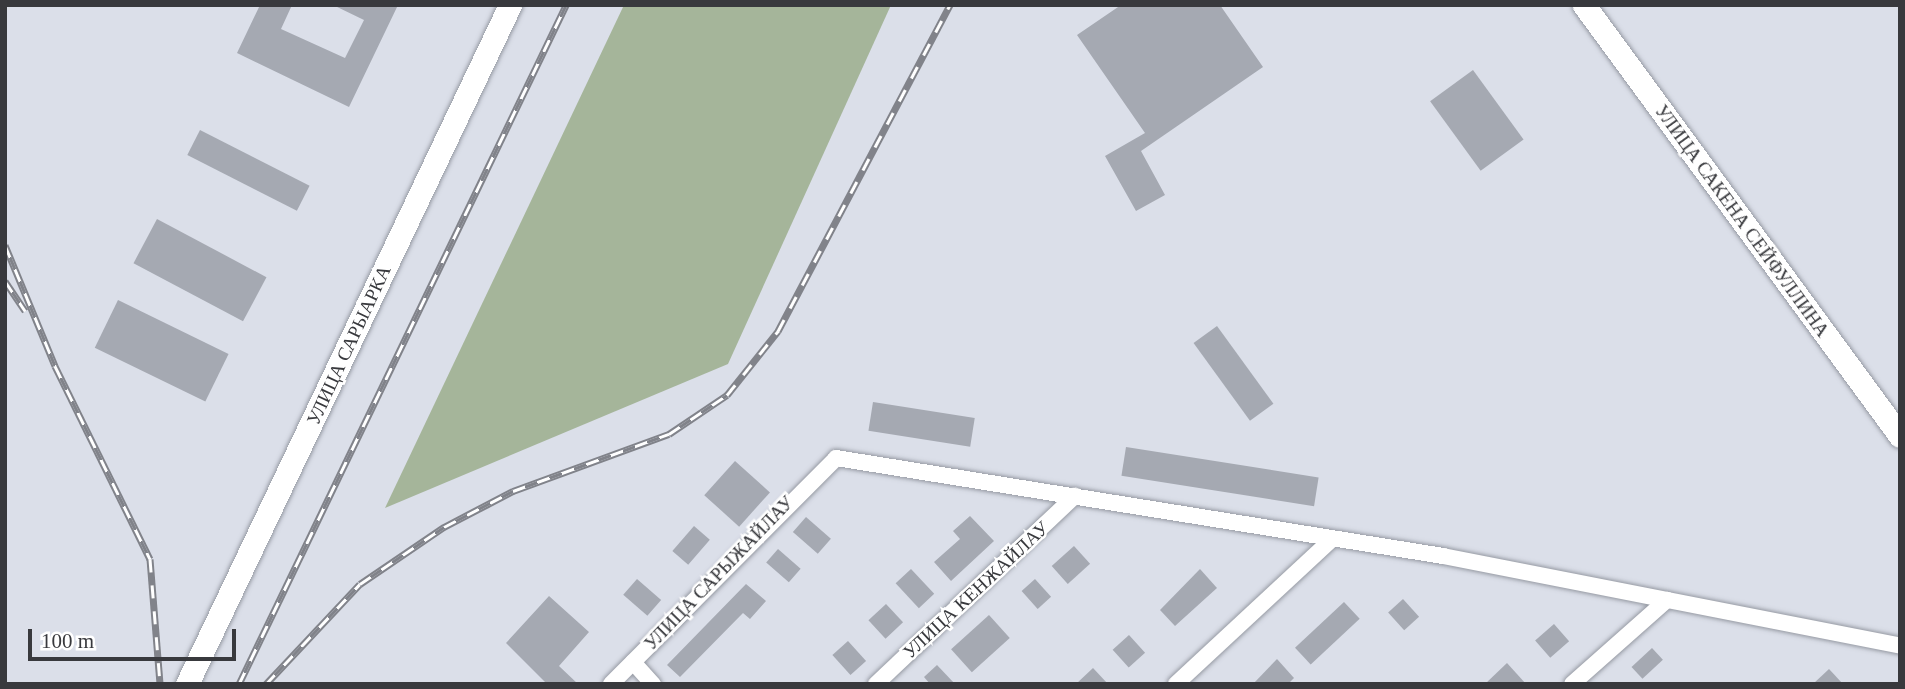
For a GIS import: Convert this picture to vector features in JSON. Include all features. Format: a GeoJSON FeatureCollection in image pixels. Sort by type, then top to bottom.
{"type":"FeatureCollection","features":[{"type":"Feature","properties":{"kind":"main road","name":"УЛИЦА САРЫАРКА"},"geometry":{"type":"LineString","coordinates":[[187,684],[510,5]]}},
{"type":"Feature","properties":{"kind":"main road","name":"УЛИЦА САКЕНА СЕЙФУЛЛИНА"},"geometry":{"type":"LineString","coordinates":[[1584,5],[1900,436]]}},
{"type":"Feature","properties":{"kind":"street","name":"УЛИЦА САРЫЖАЙЛАУ"},"geometry":{"type":"LineString","coordinates":[[611,684],[825,463],[850,459],[1075,496]]}},
{"type":"Feature","properties":{"kind":"street"},"geometry":{"type":"LineString","coordinates":[[1075,496],[1860,633],[1900,646]]}},
{"type":"Feature","properties":{"kind":"street","name":"УЛИЦА КЕНЖАЙЛАУ"},"geometry":{"type":"LineString","coordinates":[[876,684],[1075,496]]}},
{"type":"Feature","properties":{"kind":"street"},"geometry":{"type":"LineString","coordinates":[[1176,684],[1332,539]]}},
{"type":"Feature","properties":{"kind":"street"},"geometry":{"type":"LineString","coordinates":[[1572,684],[1667,600]]}},
{"type":"Feature","properties":{"kind":"street"},"geometry":{"type":"LineString","coordinates":[[633,662],[653,684]]}},
{"type":"Feature","properties":{"kind":"green space"},"geometry":{"type":"Polygon","coordinates":[[[624,5],[891,5],[728,364],[385,508],[624,5]]]}},
{"type":"Feature","properties":{"kind":"building"},"geometry":{"type":"Polygon","coordinates":[[[260,5],[292,5],[281,29],[345,58],[364,20],[333,5],[398,5],[349,107],[237,53],[260,5]]]}},
{"type":"Feature","properties":{"kind":"building"},"geometry":{"type":"Polygon","coordinates":[[[1121,5],[1220,5],[1263,67],[1141,151],[1165,195],[1136,211],[1105,156],[1145,133],[1077,35],[1121,5]]]}},
{"type":"Feature","properties":{"kind":"building"},"geometry":{"type":"Polygon","coordinates":[[[1473,70],[1524,140],[1481,171],[1430,101],[1473,70]]]}},
{"type":"Feature","properties":{"kind":"building"},"geometry":{"type":"Polygon","coordinates":[[[200,130],[310,186],[297,211],[187,155],[200,130]]]}},
{"type":"Feature","properties":{"kind":"building"},"geometry":{"type":"Polygon","coordinates":[[[157,219],[266,277],[243,321],[134,263],[157,219]]]}},
{"type":"Feature","properties":{"kind":"building"},"geometry":{"type":"Polygon","coordinates":[[[118,300],[229,354],[205,402],[95,348],[118,300]]]}},
{"type":"Feature","properties":{"kind":"building"},"geometry":{"type":"Polygon","coordinates":[[[1217,326],[1273,404],[1250,421],[1194,343],[1217,326]]]}},
{"type":"Feature","properties":{"kind":"building"},"geometry":{"type":"Polygon","coordinates":[[[873,402],[975,418],[970,447],[868,431],[873,402]]]}},
{"type":"Feature","properties":{"kind":"building"},"geometry":{"type":"Polygon","coordinates":[[[1126,447],[1319,478],[1314,506],[1121,476],[1126,447]]]}},
{"type":"Feature","properties":{"kind":"building"},"geometry":{"type":"Polygon","coordinates":[[[735,461],[770,492],[739,527],[704,495],[735,461]]]}},
{"type":"Feature","properties":{"kind":"building"},"geometry":{"type":"Polygon","coordinates":[[[970,516],[994,541],[951,581],[934,562],[960,539],[953,531],[970,516]]]}},
{"type":"Feature","properties":{"kind":"building"},"geometry":{"type":"Polygon","coordinates":[[[806,517],[831,539],[818,554],[793,532],[806,517]]]}},
{"type":"Feature","properties":{"kind":"building"},"geometry":{"type":"Polygon","coordinates":[[[694,526],[710,540],[688,565],[672,551],[694,526]]]}},
{"type":"Feature","properties":{"kind":"building"},"geometry":{"type":"Polygon","coordinates":[[[1074,546],[1090,564],[1068,584],[1052,566],[1074,546]]]}},
{"type":"Feature","properties":{"kind":"building"},"geometry":{"type":"Polygon","coordinates":[[[778,549],[801,569],[789,582],[766,563],[778,549]]]}},
{"type":"Feature","properties":{"kind":"building"},"geometry":{"type":"Polygon","coordinates":[[[911,569],[934,594],[919,608],[896,583],[911,569]]]}},
{"type":"Feature","properties":{"kind":"building"},"geometry":{"type":"Polygon","coordinates":[[[1200,569],[1217,588],[1175,626],[1160,610],[1200,569]]]}},
{"type":"Feature","properties":{"kind":"building"},"geometry":{"type":"Polygon","coordinates":[[[637,579],[661,600],[647,616],[623,595],[637,579]]]}},
{"type":"Feature","properties":{"kind":"building"},"geometry":{"type":"Polygon","coordinates":[[[1035,579],[1051,597],[1038,609],[1022,591],[1035,579]]]}},
{"type":"Feature","properties":{"kind":"building"},"geometry":{"type":"Polygon","coordinates":[[[746,584],[766,601],[750,619],[743,613],[680,677],[667,665],[746,584]]]}},
{"type":"Feature","properties":{"kind":"building"},"geometry":{"type":"Polygon","coordinates":[[[549,596],[589,632],[559,666],[578,684],[547,684],[506,643],[549,596]]]}},
{"type":"Feature","properties":{"kind":"building"},"geometry":{"type":"Polygon","coordinates":[[[1403,599],[1419,617],[1404,630],[1388,612],[1403,599]]]}},
{"type":"Feature","properties":{"kind":"building"},"geometry":{"type":"Polygon","coordinates":[[[1344,602],[1360,619],[1311,665],[1295,648],[1344,602]]]}},
{"type":"Feature","properties":{"kind":"building"},"geometry":{"type":"Polygon","coordinates":[[[886,604],[903,622],[885,639],[868,620],[886,604]]]}},
{"type":"Feature","properties":{"kind":"building"},"geometry":{"type":"Polygon","coordinates":[[[989,615],[1010,638],[972,672],[951,649],[989,615]]]}},
{"type":"Feature","properties":{"kind":"building"},"geometry":{"type":"Polygon","coordinates":[[[1554,624],[1569,641],[1550,658],[1535,640],[1554,624]]]}},
{"type":"Feature","properties":{"kind":"building"},"geometry":{"type":"Polygon","coordinates":[[[1129,635],[1145,653],[1129,668],[1113,650],[1129,635]]]}},
{"type":"Feature","properties":{"kind":"building"},"geometry":{"type":"Polygon","coordinates":[[[848,641],[866,661],[850,675],[832,655],[848,641]]]}},
{"type":"Feature","properties":{"kind":"building"},"geometry":{"type":"Polygon","coordinates":[[[1652,648],[1663,660],[1642,679],[1632,667],[1652,648]]]}},
{"type":"Feature","properties":{"kind":"building"},"geometry":{"type":"Polygon","coordinates":[[[1277,659],[1294,678],[1288,684],[1253,684],[1277,659]]]}},
{"type":"Feature","properties":{"kind":"building"},"geometry":{"type":"Polygon","coordinates":[[[1507,663],[1526,684],[1485,684],[1507,663]]]}},
{"type":"Feature","properties":{"kind":"building"},"geometry":{"type":"Polygon","coordinates":[[[937,665],[955,684],[930,684],[924,677],[937,665]]]}},
{"type":"Feature","properties":{"kind":"building"},"geometry":{"type":"Polygon","coordinates":[[[1093,668],[1108,684],[1076,684],[1093,668]]]}},
{"type":"Feature","properties":{"kind":"building"},"geometry":{"type":"Polygon","coordinates":[[[1829,669],[1843,684],[1813,684],[1829,669]]]}},
{"type":"Feature","properties":{"kind":"railway"},"geometry":{"type":"LineString","coordinates":[[239,684],[566,5]]}},
{"type":"Feature","properties":{"kind":"railway"},"geometry":{"type":"LineString","coordinates":[[266,684],[360,584],[444,527],[513,491],[669,434],[727,395],[778,331],[950,5]]}},
{"type":"Feature","properties":{"kind":"railway"},"geometry":{"type":"LineString","coordinates":[[5,245],[55,366],[150,559],[160,684]]}},
{"type":"Feature","properties":{"kind":"railway"},"geometry":{"type":"LineString","coordinates":[[5,281],[25,311]]}}]}
